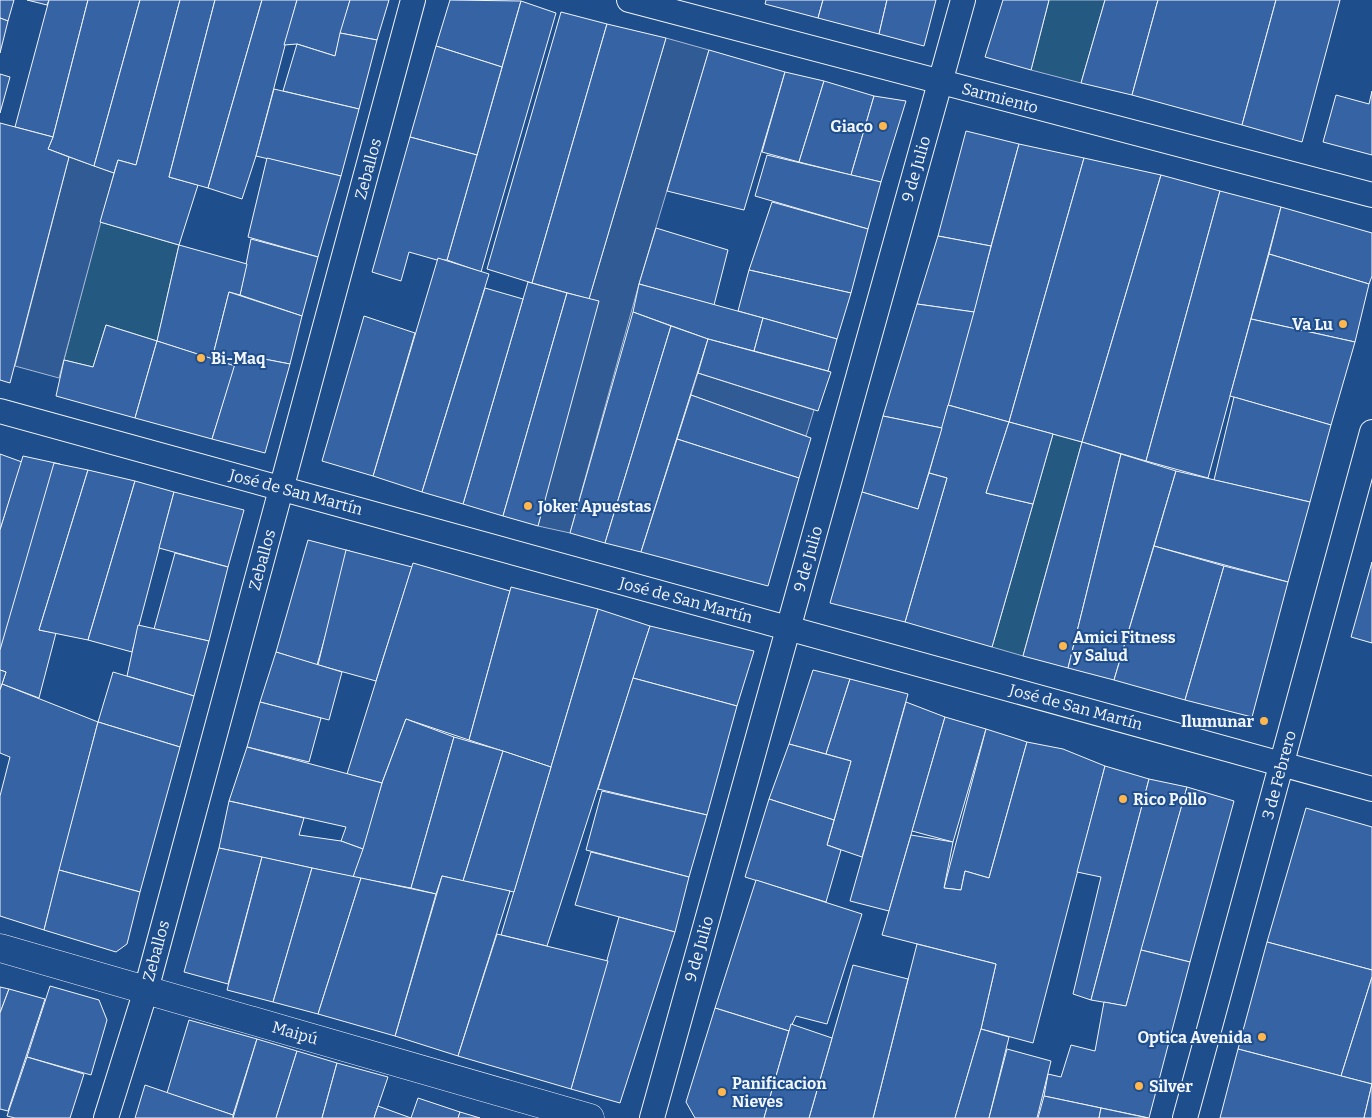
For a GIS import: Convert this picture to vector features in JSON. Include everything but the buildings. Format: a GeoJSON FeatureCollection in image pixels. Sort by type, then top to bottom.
{"type":"FeatureCollection","features":[{"type":"Feature","properties":{"kind":"main road","name":"Maipú"},"geometry":{"type":"LineString","coordinates":[[0,948],[590,1118]]}},
{"type":"Feature","properties":{"kind":"street","name":"Zeballos"},"geometry":{"type":"LineString","coordinates":[[106,1118],[146,990],[413,0]]}},
{"type":"Feature","properties":{"kind":"street","name":"Sarmiento"},"geometry":{"type":"LineString","coordinates":[[629,0],[1372,195]]}},
{"type":"Feature","properties":{"kind":"street","name":"9 de Julio"},"geometry":{"type":"LineString","coordinates":[[652,1118],[963,0]]}},
{"type":"Feature","properties":{"kind":"street","name":"José de San Martín"},"geometry":{"type":"LineString","coordinates":[[0,411],[1372,789]]}},
{"type":"Feature","properties":{"kind":"street","name":"3 de Febrero"},"geometry":{"type":"LineString","coordinates":[[1185,1118],[1372,432]]}},
{"type":"Feature","properties":{"kind":"shaded area"},"geometry":{"type":"Polygon","coordinates":[[[1049,0],[1105,0],[1081,83],[1031,70],[1049,0]]]}},
{"type":"Feature","properties":{"kind":"shaded area"},"geometry":{"type":"Polygon","coordinates":[[[666,38],[709,50],[639,284],[570,533],[538,526],[589,299],[666,38]]]}},
{"type":"Feature","properties":{"kind":"shaded area"},"geometry":{"type":"Polygon","coordinates":[[[69,157],[114,173],[59,378],[15,366],[69,157]]]}},
{"type":"Feature","properties":{"kind":"shaded area"},"geometry":{"type":"Polygon","coordinates":[[[100,222],[179,245],[157,341],[106,325],[93,367],[64,360],[100,222]]]}},
{"type":"Feature","properties":{"kind":"shaded area"},"geometry":{"type":"Polygon","coordinates":[[[698,373],[814,410],[806,436],[691,395],[698,373]]]}},
{"type":"Feature","properties":{"kind":"shaded area"},"geometry":{"type":"Polygon","coordinates":[[[1053,434],[1082,442],[1023,656],[992,647],[1053,434]]]}},
{"type":"Feature","properties":{"kind":"place","name":"Giaco"},"geometry":{"type":"Point","coordinates":[883,126]}},
{"type":"Feature","properties":{"kind":"place","name":"Va Lu"},"geometry":{"type":"Point","coordinates":[1343,324]}},
{"type":"Feature","properties":{"kind":"place","name":"Bi-Maq"},"geometry":{"type":"Point","coordinates":[201,358]}},
{"type":"Feature","properties":{"kind":"place","name":"Joker Apuestas"},"geometry":{"type":"Point","coordinates":[528,506]}},
{"type":"Feature","properties":{"kind":"place","name":"Amici Fitness y Salud"},"geometry":{"type":"Point","coordinates":[1063,646]}},
{"type":"Feature","properties":{"kind":"place","name":"Ilumunar"},"geometry":{"type":"Point","coordinates":[1264,721]}},
{"type":"Feature","properties":{"kind":"place","name":"Rico Pollo"},"geometry":{"type":"Point","coordinates":[1123,799]}},
{"type":"Feature","properties":{"kind":"place","name":"Optica Avenida"},"geometry":{"type":"Point","coordinates":[1262,1037]}},
{"type":"Feature","properties":{"kind":"place","name":"Silver"},"geometry":{"type":"Point","coordinates":[1139,1086]}},
{"type":"Feature","properties":{"kind":"place","name":"Panificacion Nieves"},"geometry":{"type":"Point","coordinates":[722,1092]}}]}
